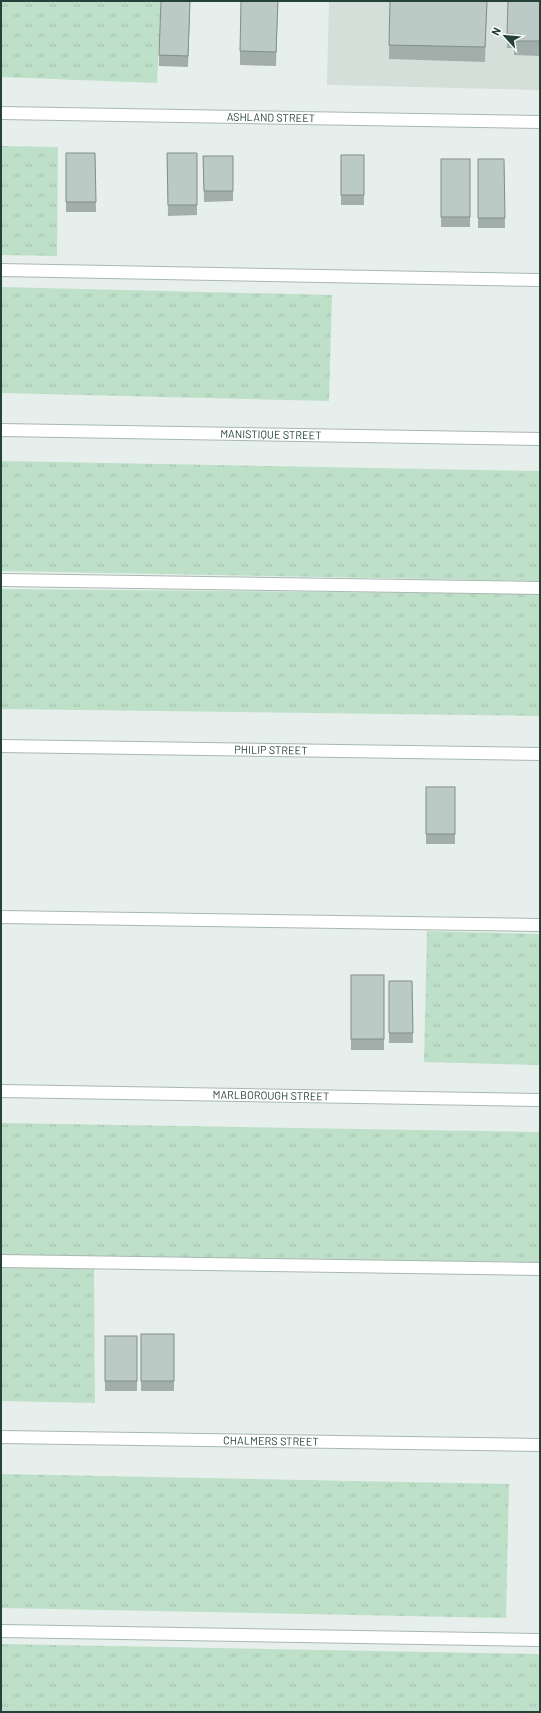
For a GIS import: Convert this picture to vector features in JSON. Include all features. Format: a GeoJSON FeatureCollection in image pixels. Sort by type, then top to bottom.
{"type":"FeatureCollection","features":[{"type":"Feature","properties":{"kind":"street","name":"ASHLAND STREET"},"geometry":{"type":"LineString","coordinates":[[1,113],[540,122]]}},
{"type":"Feature","properties":{"kind":"street"},"geometry":{"type":"LineString","coordinates":[[1,270],[540,280]]}},
{"type":"Feature","properties":{"kind":"street","name":"MANISTIQUE STREET"},"geometry":{"type":"LineString","coordinates":[[1,430],[540,439]]}},
{"type":"Feature","properties":{"kind":"street"},"geometry":{"type":"LineString","coordinates":[[1,580],[540,588]]}},
{"type":"Feature","properties":{"kind":"street","name":"PHILIP STREET"},"geometry":{"type":"LineString","coordinates":[[1,746],[540,754]]}},
{"type":"Feature","properties":{"kind":"street"},"geometry":{"type":"LineString","coordinates":[[1,917],[540,925]]}},
{"type":"Feature","properties":{"kind":"street","name":"MARLBOROUGH STREET"},"geometry":{"type":"LineString","coordinates":[[1,1091],[540,1100]]}},
{"type":"Feature","properties":{"kind":"street"},"geometry":{"type":"LineString","coordinates":[[1,1261],[540,1269]]}},
{"type":"Feature","properties":{"kind":"street","name":"CHALMERS STREET"},"geometry":{"type":"LineString","coordinates":[[1,1437],[540,1445]]}},
{"type":"Feature","properties":{"kind":"street"},"geometry":{"type":"LineString","coordinates":[[1,1631],[540,1640]]}},
{"type":"Feature","properties":{"kind":"shaded area"},"geometry":{"type":"Polygon","coordinates":[[[329,1],[540,1],[540,90],[327,85],[329,1]]]}},
{"type":"Feature","properties":{"kind":"green space"},"geometry":{"type":"Polygon","coordinates":[[[1,1],[161,1],[157,83],[1,77],[1,1]]]}},
{"type":"Feature","properties":{"kind":"green space"},"geometry":{"type":"Polygon","coordinates":[[[1,146],[58,147],[57,256],[1,255],[1,146]]]}},
{"type":"Feature","properties":{"kind":"green space"},"geometry":{"type":"Polygon","coordinates":[[[1,287],[332,295],[329,401],[1,393],[1,287]]]}},
{"type":"Feature","properties":{"kind":"green space"},"geometry":{"type":"Polygon","coordinates":[[[1,461],[540,471],[540,581],[1,571],[1,461]]]}},
{"type":"Feature","properties":{"kind":"green space"},"geometry":{"type":"Polygon","coordinates":[[[1,589],[540,594],[540,716],[1,709],[1,589]]]}},
{"type":"Feature","properties":{"kind":"green space"},"geometry":{"type":"Polygon","coordinates":[[[427,931],[540,934],[540,1065],[424,1062],[427,931]]]}},
{"type":"Feature","properties":{"kind":"green space"},"geometry":{"type":"Polygon","coordinates":[[[1,1123],[540,1132],[540,1262],[1,1257],[1,1123]]]}},
{"type":"Feature","properties":{"kind":"green space"},"geometry":{"type":"Polygon","coordinates":[[[1,1265],[94,1266],[95,1403],[1,1401],[1,1265]]]}},
{"type":"Feature","properties":{"kind":"green space"},"geometry":{"type":"Polygon","coordinates":[[[1,1474],[509,1484],[506,1618],[1,1608],[1,1474]]]}},
{"type":"Feature","properties":{"kind":"green space"},"geometry":{"type":"Polygon","coordinates":[[[1,1644],[540,1654],[540,1712],[1,1712],[1,1644]]]}},
{"type":"Feature","properties":{"kind":"building"},"geometry":{"type":"Polygon","coordinates":[[[161,1],[190,1],[188,56],[159,55],[161,1]]]}},
{"type":"Feature","properties":{"kind":"building"},"geometry":{"type":"Polygon","coordinates":[[[241,1],[278,1],[276,52],[240,51],[241,1]]]}},
{"type":"Feature","properties":{"kind":"building"},"geometry":{"type":"Polygon","coordinates":[[[390,1],[487,1],[485,47],[389,45],[390,1]]]}},
{"type":"Feature","properties":{"kind":"building"},"geometry":{"type":"Polygon","coordinates":[[[508,1],[540,1],[540,41],[514,41],[514,34],[507,34],[508,1]]]}},
{"type":"Feature","properties":{"kind":"building"},"geometry":{"type":"Polygon","coordinates":[[[66,153],[95,153],[96,202],[66,202],[66,153]]]}},
{"type":"Feature","properties":{"kind":"building"},"geometry":{"type":"Polygon","coordinates":[[[167,153],[197,153],[197,205],[168,205],[167,153]]]}},
{"type":"Feature","properties":{"kind":"building"},"geometry":{"type":"Polygon","coordinates":[[[341,155],[364,155],[364,195],[341,195],[341,155]]]}},
{"type":"Feature","properties":{"kind":"building"},"geometry":{"type":"Polygon","coordinates":[[[203,156],[233,156],[233,191],[204,191],[203,156]]]}},
{"type":"Feature","properties":{"kind":"building"},"geometry":{"type":"Polygon","coordinates":[[[441,159],[470,159],[470,217],[441,217],[441,159]]]}},
{"type":"Feature","properties":{"kind":"building"},"geometry":{"type":"Polygon","coordinates":[[[478,159],[504,159],[505,218],[478,218],[478,159]]]}},
{"type":"Feature","properties":{"kind":"building"},"geometry":{"type":"Polygon","coordinates":[[[426,787],[455,787],[455,834],[426,834],[426,787]]]}},
{"type":"Feature","properties":{"kind":"building"},"geometry":{"type":"Polygon","coordinates":[[[351,975],[384,975],[384,1039],[351,1039],[351,975]]]}},
{"type":"Feature","properties":{"kind":"building"},"geometry":{"type":"Polygon","coordinates":[[[389,981],[412,981],[413,1033],[389,1033],[389,981]]]}},
{"type":"Feature","properties":{"kind":"building"},"geometry":{"type":"Polygon","coordinates":[[[141,1334],[174,1334],[174,1381],[141,1381],[141,1334]]]}},
{"type":"Feature","properties":{"kind":"building"},"geometry":{"type":"Polygon","coordinates":[[[105,1336],[137,1336],[137,1381],[105,1381],[105,1336]]]}}]}
